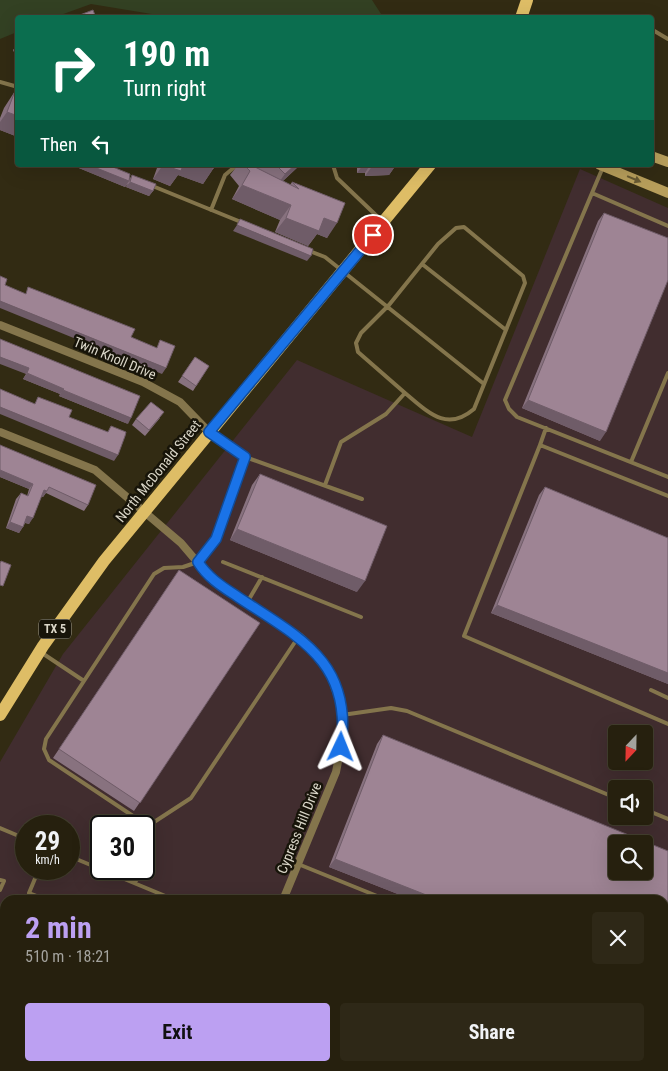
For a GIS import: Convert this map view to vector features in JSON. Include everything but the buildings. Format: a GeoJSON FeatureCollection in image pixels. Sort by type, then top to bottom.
{"type":"FeatureCollection","features":[{"type":"Feature","properties":{"kind":"main road"},"geometry":{"type":"LineString","coordinates":[[522,15],[527,0]]}},
{"type":"Feature","properties":{"kind":"main road"},"geometry":{"type":"LineString","coordinates":[[654,157],[668,162]]}},
{"type":"Feature","properties":{"kind":"main road","name":"North McDonald Street"},"geometry":{"type":"LineString","coordinates":[[0,715],[39,652],[104,562],[428,167]]}},
{"type":"Feature","properties":{"kind":"main road"},"geometry":{"type":"LineString","coordinates":[[604,167],[668,193]]}},
{"type":"Feature","properties":{"kind":"street","name":"Twin Knoll Drive"},"geometry":{"type":"LineString","coordinates":[[0,325],[143,382],[180,402],[209,432]]}},
{"type":"Feature","properties":{"kind":"street","name":"Cypress Hill Drive"},"geometry":{"type":"LineString","coordinates":[[0,432],[95,470],[182,543],[210,577],[299,636],[312,648],[330,674],[342,715],[343,736],[338,764],[285,895]]}},
{"type":"Feature","properties":{"kind":"lane"},"geometry":{"type":"LineString","coordinates":[[654,31],[668,38]]}},
{"type":"Feature","properties":{"kind":"lane"},"geometry":{"type":"LineString","coordinates":[[0,82],[15,86]]}},
{"type":"Feature","properties":{"kind":"lane"},"geometry":{"type":"LineString","coordinates":[[211,210],[225,175],[235,167]]}},
{"type":"Feature","properties":{"kind":"lane"},"geometry":{"type":"LineString","coordinates":[[334,167],[337,178],[382,222]]}},
{"type":"Feature","properties":{"kind":"lane"},"geometry":{"type":"LineString","coordinates":[[602,167],[505,400],[509,409],[517,417],[668,477]]}},
{"type":"Feature","properties":{"kind":"lane"},"geometry":{"type":"LineString","coordinates":[[147,184],[246,224]]}},
{"type":"Feature","properties":{"kind":"lane"},"geometry":{"type":"LineString","coordinates":[[592,193],[668,226]]}},
{"type":"Feature","properties":{"kind":"lane"},"geometry":{"type":"LineString","coordinates":[[464,227],[523,276],[525,283],[474,409],[467,415],[447,421],[431,414],[405,393],[358,352],[356,342],[422,264],[438,244],[456,228],[464,227]]}},
{"type":"Feature","properties":{"kind":"lane"},"geometry":{"type":"LineString","coordinates":[[298,246],[325,257],[484,384]]}},
{"type":"Feature","properties":{"kind":"lane"},"geometry":{"type":"LineString","coordinates":[[422,264],[506,330]]}},
{"type":"Feature","properties":{"kind":"lane"},"geometry":{"type":"LineString","coordinates":[[631,462],[668,373]]}},
{"type":"Feature","properties":{"kind":"lane"},"geometry":{"type":"LineString","coordinates":[[325,485],[341,442],[386,414],[405,393]]}},
{"type":"Feature","properties":{"kind":"lane"},"geometry":{"type":"LineString","coordinates":[[546,428],[464,636],[668,724]]}},
{"type":"Feature","properties":{"kind":"lane"},"geometry":{"type":"LineString","coordinates":[[209,432],[245,457],[362,499]]}},
{"type":"Feature","properties":{"kind":"lane"},"geometry":{"type":"LineString","coordinates":[[540,445],[668,496]]}},
{"type":"Feature","properties":{"kind":"lane"},"geometry":{"type":"LineString","coordinates":[[132,815],[49,760],[44,749],[46,739],[154,574],[164,568],[183,567],[198,562],[216,539],[245,457]]}},
{"type":"Feature","properties":{"kind":"lane"},"geometry":{"type":"LineString","coordinates":[[224,562],[361,617]]}},
{"type":"Feature","properties":{"kind":"lane"},"geometry":{"type":"LineString","coordinates":[[247,602],[262,577]]}},
{"type":"Feature","properties":{"kind":"lane"},"geometry":{"type":"LineString","coordinates":[[155,821],[191,798],[299,636]]}},
{"type":"Feature","properties":{"kind":"lane"},"geometry":{"type":"LineString","coordinates":[[39,652],[84,681]]}},
{"type":"Feature","properties":{"kind":"lane"},"geometry":{"type":"LineString","coordinates":[[651,690],[668,698]]}},
{"type":"Feature","properties":{"kind":"lane"},"geometry":{"type":"LineString","coordinates":[[342,715],[391,708],[407,711],[608,795]]}},
{"type":"Feature","properties":{"kind":"lane"},"geometry":{"type":"LineString","coordinates":[[653,813],[668,819]]}},
{"type":"Feature","properties":{"kind":"lane"},"geometry":{"type":"LineString","coordinates":[[0,828],[15,834]]}},
{"type":"Feature","properties":{"kind":"lane"},"geometry":{"type":"LineString","coordinates":[[80,860],[163,895]]}},
{"type":"Feature","properties":{"kind":"lane"},"geometry":{"type":"LineString","coordinates":[[298,864],[375,895]]}},
{"type":"Feature","properties":{"kind":"lane"},"geometry":{"type":"LineString","coordinates":[[0,880],[4,881],[0,890]]}},
{"type":"Feature","properties":{"kind":"lane"},"geometry":{"type":"LineString","coordinates":[[34,880],[29,893],[34,895]]}},
{"type":"Feature","properties":{"kind":"shaded area"},"geometry":{"type":"Polygon","coordinates":[[[580,169],[668,208],[668,895],[0,895],[0,762],[63,654],[297,360],[472,437],[580,169]]]}},
{"type":"Feature","properties":{"kind":"green space"},"geometry":{"type":"Polygon","coordinates":[[[0,0],[372,0],[382,15],[158,15],[91,4],[61,15],[15,15],[15,33],[0,39],[0,0]]]}},
{"type":"Feature","properties":{"kind":"route"},"geometry":{"type":"LineString","coordinates":[[341,747],[343,736],[342,715],[337,693],[330,674],[312,648],[299,636],[218,583],[205,572],[198,562],[216,539],[245,457],[215,438],[209,432],[373,235]]}}]}
